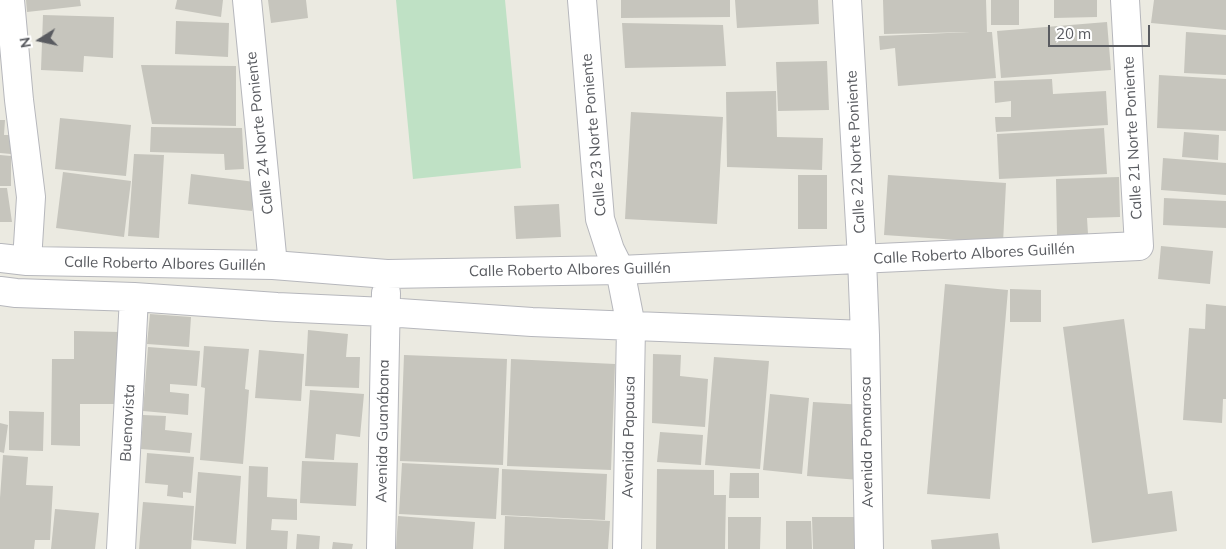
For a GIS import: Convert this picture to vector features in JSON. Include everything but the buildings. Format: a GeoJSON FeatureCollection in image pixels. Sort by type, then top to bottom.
{"type":"FeatureCollection","features":[{"type":"Feature","properties":{"kind":"street"},"geometry":{"type":"LineString","coordinates":[[10,0],[9,99],[31,197],[27,261]]}},
{"type":"Feature","properties":{"kind":"street","name":"Calle 24 Norte Poniente"},"geometry":{"type":"LineString","coordinates":[[247,0],[273,265]]}},
{"type":"Feature","properties":{"kind":"street","name":"Calle 23 Norte Poniente"},"geometry":{"type":"LineString","coordinates":[[582,0],[600,219],[610,250],[620,270],[631,326]]}},
{"type":"Feature","properties":{"kind":"street","name":"Calle 22 Norte Poniente"},"geometry":{"type":"LineString","coordinates":[[847,0],[862,259],[864,334]]}},
{"type":"Feature","properties":{"kind":"street","name":"Calle 21 Norte Poniente"},"geometry":{"type":"LineString","coordinates":[[1125,0],[1140,246]]}},
{"type":"Feature","properties":{"kind":"street","name":"Calle Roberto Albores Guillén"},"geometry":{"type":"LineString","coordinates":[[0,258],[27,261],[273,265],[387,274],[620,270],[1140,246]]}},
{"type":"Feature","properties":{"kind":"street","name":"Avenida Guanábana"},"geometry":{"type":"LineString","coordinates":[[381,549],[387,274]]}},
{"type":"Feature","properties":{"kind":"street"},"geometry":{"type":"LineString","coordinates":[[0,291],[16,294],[134,296],[277,307],[532,322],[864,334]]}},
{"type":"Feature","properties":{"kind":"street","name":"Buenavista"},"geometry":{"type":"LineString","coordinates":[[121,549],[134,296]]}},
{"type":"Feature","properties":{"kind":"street","name":"Avenida Papausa"},"geometry":{"type":"LineString","coordinates":[[627,549],[631,326]]}},
{"type":"Feature","properties":{"kind":"street","name":"Avenida Pomarosa"},"geometry":{"type":"LineString","coordinates":[[864,334],[869,549]]}},
{"type":"Feature","properties":{"kind":"green space"},"geometry":{"type":"Polygon","coordinates":[[[396,0],[505,0],[521,168],[413,179],[396,0]]]}}]}
